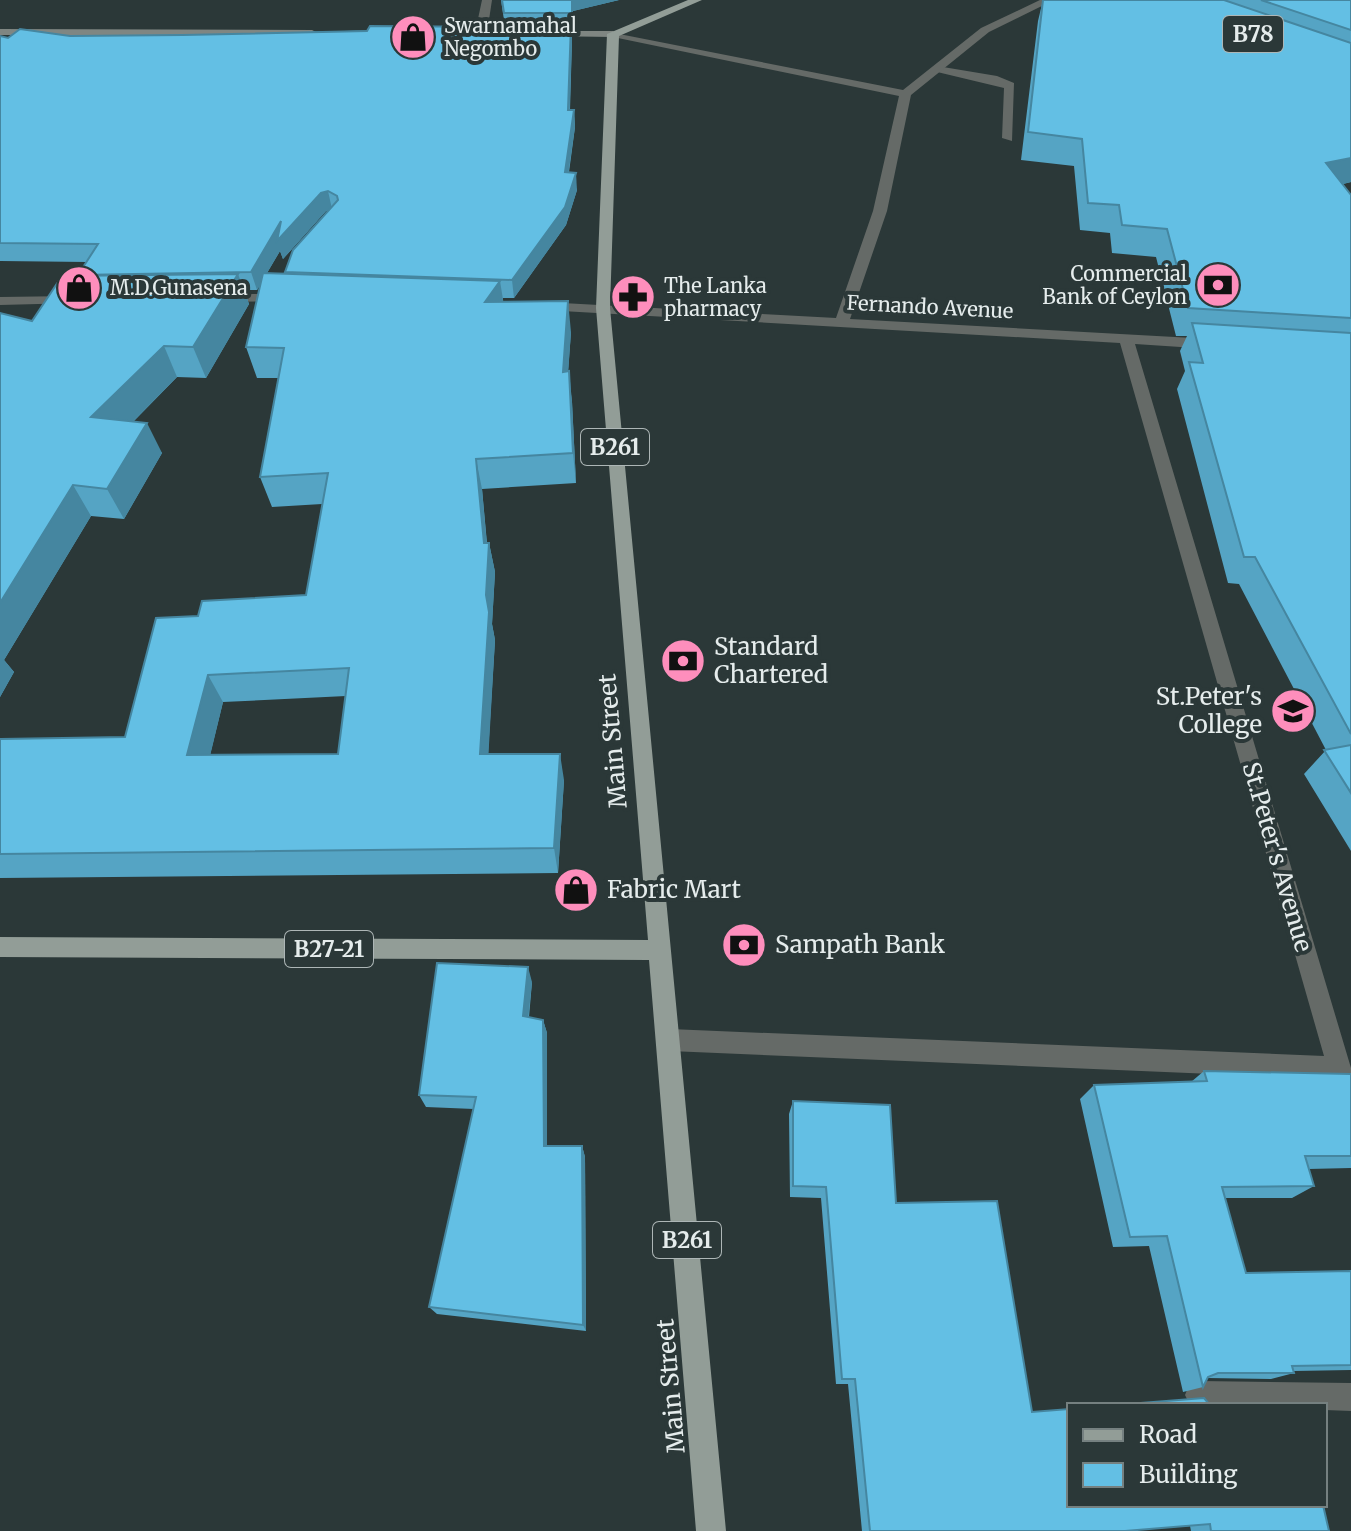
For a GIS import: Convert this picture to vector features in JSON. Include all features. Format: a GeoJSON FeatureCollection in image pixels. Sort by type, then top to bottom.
{"type":"FeatureCollection","features":[{"type":"Feature","properties":{"kind":"main road"},"geometry":{"type":"LineString","coordinates":[[540,34],[613,34],[697,0]]}},
{"type":"Feature","properties":{"kind":"main road"},"geometry":{"type":"LineString","coordinates":[[0,32],[326,33]]}},
{"type":"Feature","properties":{"kind":"main road"},"geometry":{"type":"LineString","coordinates":[[465,33],[495,34]]}},
{"type":"Feature","properties":{"kind":"main road","name":"Main Street"},"geometry":{"type":"LineString","coordinates":[[613,34],[603,308],[711,1531]]}},
{"type":"Feature","properties":{"kind":"main road","name":"B27-21"},"geometry":{"type":"LineString","coordinates":[[0,947],[659,950]]}},
{"type":"Feature","properties":{"kind":"street"},"geometry":{"type":"LineString","coordinates":[[481,33],[487,0]]}},
{"type":"Feature","properties":{"kind":"street"},"geometry":{"type":"LineString","coordinates":[[842,322],[880,211],[905,94],[985,30],[1049,0]]}},
{"type":"Feature","properties":{"kind":"street"},"geometry":{"type":"LineString","coordinates":[[613,34],[905,94]]}},
{"type":"Feature","properties":{"kind":"street"},"geometry":{"type":"LineString","coordinates":[[937,69],[997,80],[1010,86],[1008,138]]}},
{"type":"Feature","properties":{"kind":"street"},"geometry":{"type":"LineString","coordinates":[[200,298],[279,292],[308,298]]}},
{"type":"Feature","properties":{"kind":"street"},"geometry":{"type":"LineString","coordinates":[[0,301],[92,300]]}},
{"type":"Feature","properties":{"kind":"street","name":"Fernando Avenue"},"geometry":{"type":"LineString","coordinates":[[525,305],[1231,346]]}},
{"type":"Feature","properties":{"kind":"street","name":"St.Peter's Avenue"},"geometry":{"type":"LineString","coordinates":[[1126,339],[1339,1068],[1351,1097]]}},
{"type":"Feature","properties":{"kind":"street"},"geometry":{"type":"LineString","coordinates":[[670,1040],[1339,1068]]}},
{"type":"Feature","properties":{"kind":"street"},"geometry":{"type":"LineString","coordinates":[[1199,1395],[1351,1397]]}},
{"type":"Feature","properties":{"kind":"building"},"geometry":{"type":"Polygon","coordinates":[[[502,0],[572,0],[572,13],[504,13],[502,0]]]}},
{"type":"Feature","properties":{"kind":"building"},"geometry":{"type":"Polygon","coordinates":[[[1043,0],[1224,0],[1351,43],[1351,158],[1326,163],[1351,195],[1351,318],[1188,308],[1167,229],[1122,225],[1119,205],[1088,203],[1082,139],[1028,132],[1043,0]]]}},
{"type":"Feature","properties":{"kind":"building"},"geometry":{"type":"Polygon","coordinates":[[[1261,0],[1351,0],[1351,30],[1261,0]]]}},
{"type":"Feature","properties":{"kind":"building"},"geometry":{"type":"Polygon","coordinates":[[[506,23],[571,23],[568,110],[574,110],[565,172],[576,173],[565,207],[512,280],[285,272],[293,250],[338,200],[328,191],[321,193],[277,241],[281,221],[251,272],[78,275],[98,244],[0,243],[0,36],[8,38],[20,29],[70,36],[183,35],[367,31],[370,26],[507,27],[506,23]]]}},
{"type":"Feature","properties":{"kind":"building"},"geometry":{"type":"Polygon","coordinates":[[[263,273],[500,281],[485,302],[568,301],[563,372],[569,371],[573,453],[476,459],[484,543],[489,543],[486,595],[489,612],[480,754],[560,754],[554,848],[0,854],[0,739],[125,737],[156,618],[198,616],[202,601],[306,595],[328,473],[260,477],[284,348],[246,347],[263,273]],[[349,668],[208,675],[187,755],[338,754],[349,668]]]}},
{"type":"Feature","properties":{"kind":"building"},"geometry":{"type":"Polygon","coordinates":[[[238,274],[193,347],[164,346],[91,417],[147,423],[107,489],[73,485],[0,603],[0,313],[32,321],[62,276],[238,274]]]}},
{"type":"Feature","properties":{"kind":"building"},"geometry":{"type":"Polygon","coordinates":[[[1192,323],[1351,333],[1351,734],[1255,557],[1244,557],[1189,362],[1203,363],[1192,323]]]}},
{"type":"Feature","properties":{"kind":"building"},"geometry":{"type":"Polygon","coordinates":[[[1351,745],[1351,793],[1324,750],[1351,745]]]}},
{"type":"Feature","properties":{"kind":"building"},"geometry":{"type":"Polygon","coordinates":[[[437,963],[528,967],[523,1016],[543,1020],[544,1146],[582,1146],[583,1325],[429,1307],[476,1097],[419,1095],[437,963]]]}},
{"type":"Feature","properties":{"kind":"building"},"geometry":{"type":"Polygon","coordinates":[[[1204,1071],[1351,1074],[1351,1156],[1305,1156],[1314,1186],[1222,1187],[1246,1273],[1351,1271],[1351,1365],[1292,1366],[1294,1373],[1218,1373],[1208,1377],[1203,1387],[1167,1236],[1130,1237],[1094,1085],[1207,1081],[1204,1071]]]}},
{"type":"Feature","properties":{"kind":"building"},"geometry":{"type":"Polygon","coordinates":[[[793,1101],[890,1105],[896,1203],[997,1201],[1032,1412],[1067,1409],[1067,1507],[1323,1507],[1329,1531],[1211,1531],[1210,1524],[1125,1531],[870,1531],[855,1379],[842,1379],[826,1187],[793,1186],[793,1101]]]}},
{"type":"Feature","properties":{"kind":"building"},"geometry":{"type":"Polygon","coordinates":[[[1204,1398],[1208,1403],[1140,1403],[1204,1398]]]}},
{"type":"Feature","properties":{"kind":"place","name":"Swarnamahal Negombo"},"geometry":{"type":"Point","coordinates":[413,37]}},
{"type":"Feature","properties":{"kind":"place","name":"Commercial Bank of Ceylon"},"geometry":{"type":"Point","coordinates":[1218,285]}},
{"type":"Feature","properties":{"kind":"place","name":"M.D.Gunasena"},"geometry":{"type":"Point","coordinates":[79,288]}},
{"type":"Feature","properties":{"kind":"place","name":"The Lanka pharmacy"},"geometry":{"type":"Point","coordinates":[633,297]}},
{"type":"Feature","properties":{"kind":"place","name":"Standard Chartered"},"geometry":{"type":"Point","coordinates":[683,661]}},
{"type":"Feature","properties":{"kind":"place","name":"St.Peter's College"},"geometry":{"type":"Point","coordinates":[1293,711]}},
{"type":"Feature","properties":{"kind":"place","name":"Fabric Mart"},"geometry":{"type":"Point","coordinates":[576,890]}},
{"type":"Feature","properties":{"kind":"place","name":"Sampath Bank"},"geometry":{"type":"Point","coordinates":[744,945]}}]}
